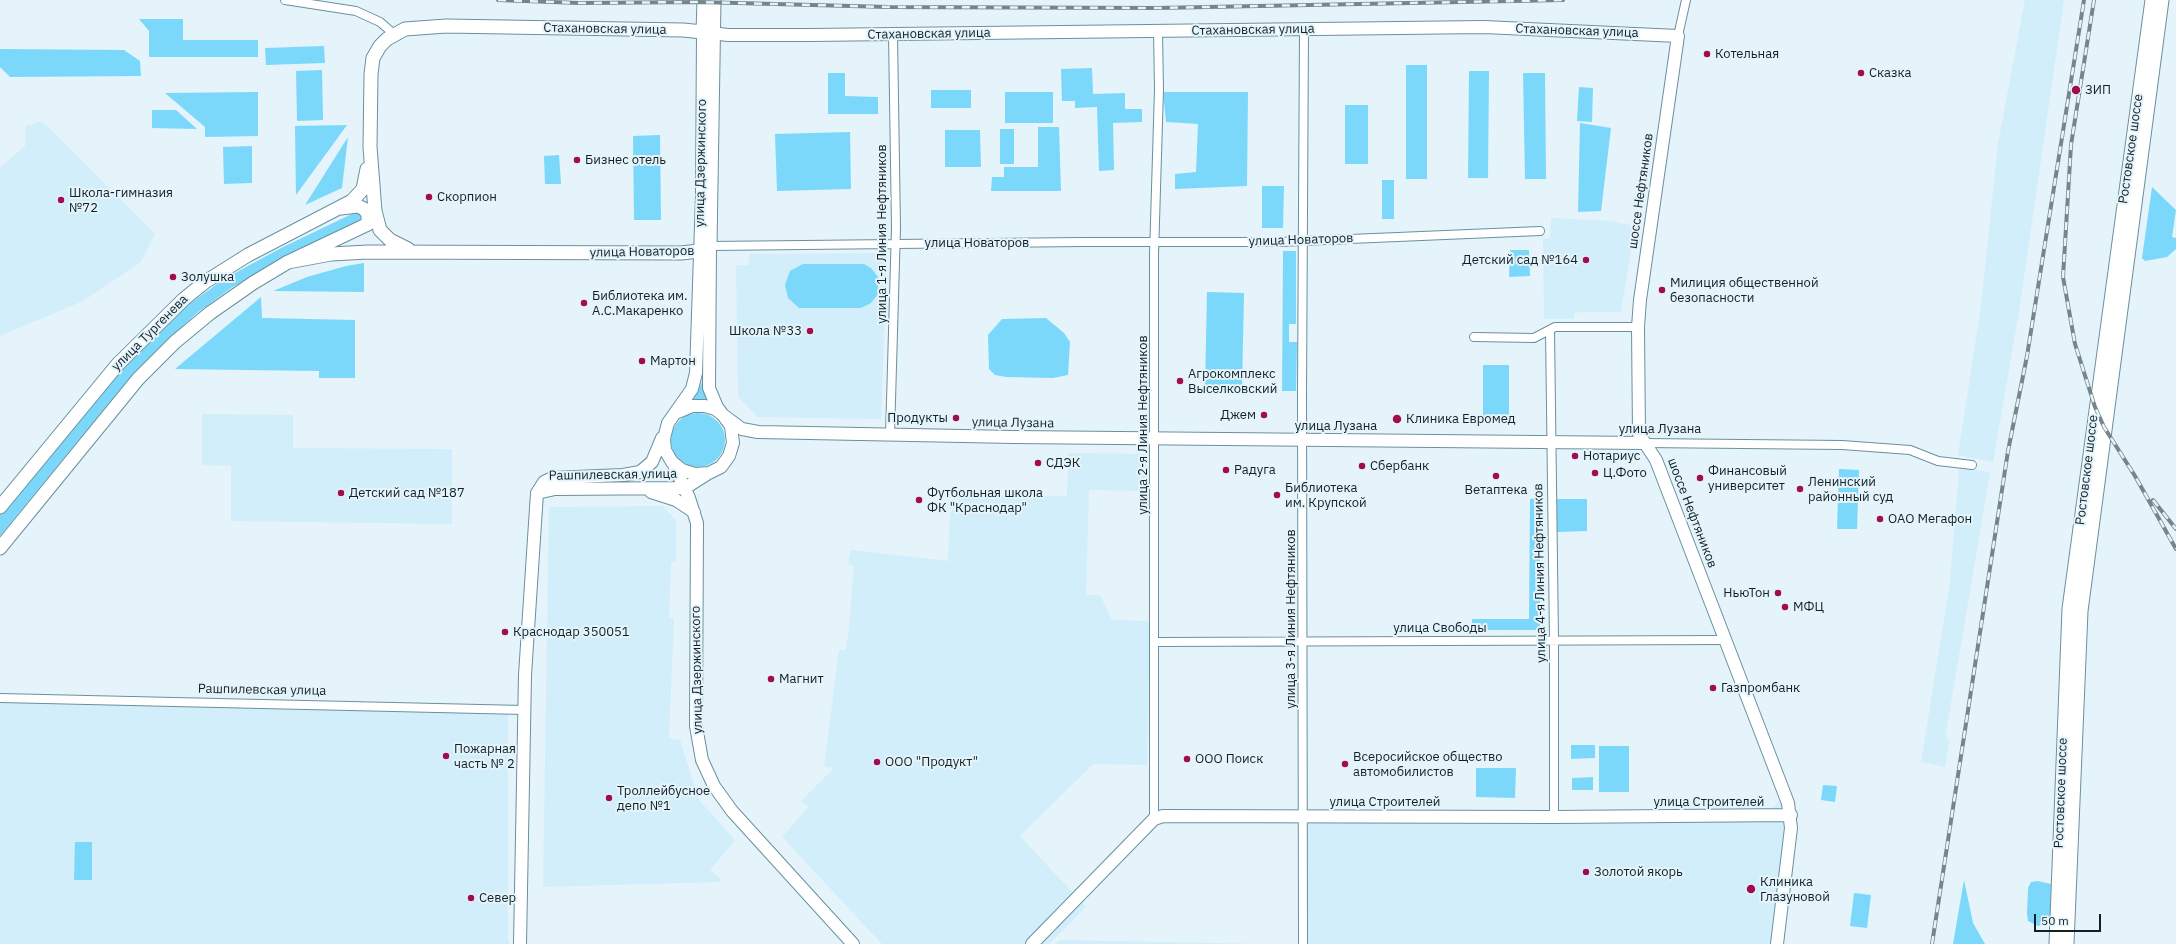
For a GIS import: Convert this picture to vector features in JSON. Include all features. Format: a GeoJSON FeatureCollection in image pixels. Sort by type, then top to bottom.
{"type":"FeatureCollection","features":[{"type":"Feature","properties":{"kind":"main road","name":"улица Дзержинского"},"geometry":{"type":"LineString","coordinates":[[704,0],[708,33],[705,249]]}},
{"type":"Feature","properties":{"kind":"main road","name":"улица Дзержинского"},"geometry":{"type":"LineString","coordinates":[[708,33],[714,0]]}},
{"type":"Feature","properties":{"kind":"main road","name":"Ростовское шоссе"},"geometry":{"type":"LineString","coordinates":[[2067,944],[2070,723],[2069,609],[2152,0]]}},
{"type":"Feature","properties":{"kind":"main road","name":"Ростовское шоссе"},"geometry":{"type":"LineString","coordinates":[[2056,944],[2070,723],[2082,604],[2162,0]]}},
{"type":"Feature","properties":{"kind":"main road","name":"Стахановская улица"},"geometry":{"type":"LineString","coordinates":[[416,251],[404,249],[390,240],[380,230],[376,218],[370,147],[371,66],[380,46],[394,34],[418,27],[446,26],[683,30],[708,33]]}},
{"type":"Feature","properties":{"kind":"main road"},"geometry":{"type":"LineString","coordinates":[[341,208],[352,201],[363,189],[370,147]]}},
{"type":"Feature","properties":{"kind":"main road","name":"улица Тургенева"},"geometry":{"type":"LineString","coordinates":[[0,507],[118,364],[184,299],[205,282],[248,255],[341,208],[358,206],[364,209],[368,214],[368,224],[288,262],[210,313],[160,357],[138,380],[0,548]]}},
{"type":"Feature","properties":{"kind":"main road","name":"улица Новаторов"},"geometry":{"type":"LineString","coordinates":[[416,251],[601,253],[705,249]]}},
{"type":"Feature","properties":{"kind":"main road","name":"улица Тургенева"},"geometry":{"type":"LineString","coordinates":[[288,262],[331,254],[416,251]]}},
{"type":"Feature","properties":{"kind":"street"},"geometry":{"type":"LineString","coordinates":[[285,0],[356,11],[380,22],[394,34]]}},
{"type":"Feature","properties":{"kind":"street"},"geometry":{"type":"LineString","coordinates":[[1678,36],[1686,0]]}},
{"type":"Feature","properties":{"kind":"street","name":"Стахановская улица"},"geometry":{"type":"LineString","coordinates":[[708,33],[728,35],[893,34],[1484,27],[1678,36]]}},
{"type":"Feature","properties":{"kind":"street","name":"улица 3-я Линия Нефтяников"},"geometry":{"type":"LineString","coordinates":[[1303,944],[1304,29]]}},
{"type":"Feature","properties":{"kind":"street","name":"улица 2-я Линия Нефтяников"},"geometry":{"type":"LineString","coordinates":[[1154,819],[1154,242],[1159,89],[1158,31]]}},
{"type":"Feature","properties":{"kind":"street","name":"улица 1-я Линия Нефтяников"},"geometry":{"type":"LineString","coordinates":[[890,435],[895,243],[893,34]]}},
{"type":"Feature","properties":{"kind":"street","name":"шоссе Нефтяников"},"geometry":{"type":"LineString","coordinates":[[1678,36],[1642,283],[1638,327],[1638,434],[1656,460],[1788,803],[1791,815],[1791,835],[1777,944]]}},
{"type":"Feature","properties":{"kind":"street","name":"улица Новаторов"},"geometry":{"type":"LineString","coordinates":[[705,249],[895,243],[1304,242],[1540,231]]}},
{"type":"Feature","properties":{"kind":"street","name":"улица Дзержинского"},"geometry":{"type":"LineString","coordinates":[[705,249],[696,373],[692,389],[668,423],[664,433],[665,450],[674,464],[685,488],[694,512],[697,528],[696,726],[702,760],[714,786],[732,811],[853,944]]}},
{"type":"Feature","properties":{"kind":"street","name":"улица Дзержинского"},"geometry":{"type":"LineString","coordinates":[[705,249],[709,388],[732,430],[733,446],[725,462],[709,473]]}},
{"type":"Feature","properties":{"kind":"street"},"geometry":{"type":"LineString","coordinates":[[1474,337],[1534,338],[1555,327],[1638,327]]}},
{"type":"Feature","properties":{"kind":"street","name":"улица 4-я Линия Нефтяников"},"geometry":{"type":"LineString","coordinates":[[1550,330],[1554,640],[1554,817]]}},
{"type":"Feature","properties":{"kind":"street"},"geometry":{"type":"LineString","coordinates":[[674,415],[685,408],[698,405],[712,408],[724,416]]}},
{"type":"Feature","properties":{"kind":"street","name":"улица Лузана"},"geometry":{"type":"LineString","coordinates":[[724,416],[742,429],[758,432],[1303,440],[1842,445],[1910,450],[1938,461],[1972,465]]}},
{"type":"Feature","properties":{"kind":"street","name":"Рашпилевская улица"},"geometry":{"type":"LineString","coordinates":[[520,944],[524,710],[537,494],[544,482],[552,478],[623,475],[640,472],[652,462],[664,433]]}},
{"type":"Feature","properties":{"kind":"street"},"geometry":{"type":"LineString","coordinates":[[674,464],[688,473],[709,473]]}},
{"type":"Feature","properties":{"kind":"street","name":"Рашпилевская улица"},"geometry":{"type":"LineString","coordinates":[[537,494],[555,489],[685,488],[709,473]]}},
{"type":"Feature","properties":{"kind":"street"},"geometry":{"type":"LineString","coordinates":[[640,489],[676,500],[694,512]]}},
{"type":"Feature","properties":{"kind":"street","name":"улица Свободы"},"geometry":{"type":"LineString","coordinates":[[1154,642],[1304,640],[1726,640]]}},
{"type":"Feature","properties":{"kind":"street","name":"Рашпилевская улица"},"geometry":{"type":"LineString","coordinates":[[0,698],[524,710]]}},
{"type":"Feature","properties":{"kind":"street","name":"улица Строителей"},"geometry":{"type":"LineString","coordinates":[[1154,819],[1163,816],[1554,817],[1791,815]]}},
{"type":"Feature","properties":{"kind":"street"},"geometry":{"type":"LineString","coordinates":[[1032,944],[1154,819]]}},
{"type":"Feature","properties":{"kind":"shaded area"},"geometry":{"type":"Polygon","coordinates":[[[2025,0],[2064,0],[2019,312],[1993,462],[1958,455],[1981,306],[1998,144],[2025,0]]]}},
{"type":"Feature","properties":{"kind":"shaded area"},"geometry":{"type":"Polygon","coordinates":[[[139,19],[183,19],[183,40],[258,40],[258,57],[149,57],[149,31],[139,19]]]}},
{"type":"Feature","properties":{"kind":"shaded area"},"geometry":{"type":"Polygon","coordinates":[[[324,46],[325,63],[266,65],[265,48],[324,46]]]}},
{"type":"Feature","properties":{"kind":"shaded area"},"geometry":{"type":"Polygon","coordinates":[[[0,49],[124,50],[140,61],[141,76],[10,77],[0,67],[0,49]]]}},
{"type":"Feature","properties":{"kind":"shaded area"},"geometry":{"type":"Polygon","coordinates":[[[1406,65],[1427,65],[1427,179],[1406,179],[1406,65]]]}},
{"type":"Feature","properties":{"kind":"shaded area"},"geometry":{"type":"Polygon","coordinates":[[[1092,68],[1093,94],[1125,93],[1125,109],[1142,109],[1142,122],[1113,123],[1114,170],[1099,171],[1097,107],[1075,108],[1075,101],[1062,101],[1061,69],[1092,68]]]}},
{"type":"Feature","properties":{"kind":"shaded area"},"geometry":{"type":"Polygon","coordinates":[[[322,70],[323,120],[297,121],[296,71],[322,70]]]}},
{"type":"Feature","properties":{"kind":"shaded area"},"geometry":{"type":"Polygon","coordinates":[[[1469,71],[1489,71],[1488,178],[1468,178],[1469,71]]]}},
{"type":"Feature","properties":{"kind":"shaded area"},"geometry":{"type":"Polygon","coordinates":[[[828,73],[845,73],[845,96],[878,97],[878,114],[828,114],[828,73]]]}},
{"type":"Feature","properties":{"kind":"shaded area"},"geometry":{"type":"Polygon","coordinates":[[[1523,73],[1545,73],[1546,179],[1525,179],[1523,73]]]}},
{"type":"Feature","properties":{"kind":"shaded area"},"geometry":{"type":"Polygon","coordinates":[[[1579,87],[1593,88],[1592,122],[1577,121],[1579,87]]]}},
{"type":"Feature","properties":{"kind":"shaded area"},"geometry":{"type":"Polygon","coordinates":[[[931,90],[971,90],[971,108],[931,108],[931,90]]]}},
{"type":"Feature","properties":{"kind":"shaded area"},"geometry":{"type":"Polygon","coordinates":[[[258,92],[258,136],[205,137],[205,127],[165,93],[258,92]]]}},
{"type":"Feature","properties":{"kind":"shaded area"},"geometry":{"type":"Polygon","coordinates":[[[1005,92],[1053,92],[1053,123],[1005,123],[1005,92]]]}},
{"type":"Feature","properties":{"kind":"shaded area"},"geometry":{"type":"Polygon","coordinates":[[[1163,92],[1248,92],[1247,186],[1175,189],[1175,174],[1196,172],[1198,124],[1166,122],[1163,92]]]}},
{"type":"Feature","properties":{"kind":"shaded area"},"geometry":{"type":"Polygon","coordinates":[[[1345,105],[1368,105],[1368,164],[1345,164],[1345,105]]]}},
{"type":"Feature","properties":{"kind":"shaded area"},"geometry":{"type":"Polygon","coordinates":[[[152,110],[176,110],[197,129],[152,128],[152,110]]]}},
{"type":"Feature","properties":{"kind":"shaded area","name":"Школа-гимназия №72"},"geometry":{"type":"Polygon","coordinates":[[[42,121],[155,234],[141,262],[83,301],[0,336],[0,167],[25,146],[26,126],[42,121]]]}},
{"type":"Feature","properties":{"kind":"shaded area"},"geometry":{"type":"Polygon","coordinates":[[[1580,123],[1611,128],[1601,211],[1578,212],[1580,123]]]}},
{"type":"Feature","properties":{"kind":"shaded area"},"geometry":{"type":"Polygon","coordinates":[[[347,125],[296,195],[295,126],[347,125]]]}},
{"type":"Feature","properties":{"kind":"shaded area"},"geometry":{"type":"Polygon","coordinates":[[[1038,127],[1059,127],[1061,191],[991,191],[992,177],[1004,177],[1004,167],[1038,167],[1038,127]]]}},
{"type":"Feature","properties":{"kind":"shaded area"},"geometry":{"type":"Polygon","coordinates":[[[1000,129],[1014,129],[1014,164],[1000,164],[1000,129]]]}},
{"type":"Feature","properties":{"kind":"shaded area"},"geometry":{"type":"Polygon","coordinates":[[[945,130],[980,130],[981,167],[945,167],[945,130]]]}},
{"type":"Feature","properties":{"kind":"shaded area"},"geometry":{"type":"Polygon","coordinates":[[[850,132],[851,189],[777,191],[775,134],[850,132]]]}},
{"type":"Feature","properties":{"kind":"shaded area"},"geometry":{"type":"Polygon","coordinates":[[[660,135],[661,220],[634,220],[633,136],[660,135]]]}},
{"type":"Feature","properties":{"kind":"shaded area"},"geometry":{"type":"Polygon","coordinates":[[[348,137],[342,188],[305,205],[348,137]]]}},
{"type":"Feature","properties":{"kind":"shaded area"},"geometry":{"type":"Polygon","coordinates":[[[252,146],[252,183],[224,184],[223,147],[252,146]]]}},
{"type":"Feature","properties":{"kind":"shaded area"},"geometry":{"type":"Polygon","coordinates":[[[559,155],[561,184],[545,184],[544,156],[559,155]]]}},
{"type":"Feature","properties":{"kind":"shaded area"},"geometry":{"type":"Polygon","coordinates":[[[1382,180],[1394,180],[1394,219],[1382,219],[1382,180]]]}},
{"type":"Feature","properties":{"kind":"shaded area"},"geometry":{"type":"Polygon","coordinates":[[[1262,186],[1284,186],[1283,228],[1262,228],[1262,186]]]}},
{"type":"Feature","properties":{"kind":"shaded area"},"geometry":{"type":"Polygon","coordinates":[[[2152,187],[2176,210],[2172,237],[2176,238],[2176,249],[2167,257],[2145,261],[2142,258],[2152,187]]]}},
{"type":"Feature","properties":{"kind":"shaded area"},"geometry":{"type":"Polygon","coordinates":[[[358,211],[366,219],[287,256],[231,288],[197,313],[132,375],[0,536],[0,515],[123,368],[188,305],[224,279],[281,248],[358,211]]]}},
{"type":"Feature","properties":{"kind":"shaded area","name":"Детский сад №164"},"geometry":{"type":"Polygon","coordinates":[[[1551,218],[1609,221],[1635,226],[1621,312],[1583,312],[1574,313],[1574,319],[1544,319],[1543,239],[1550,238],[1551,218]]]}},
{"type":"Feature","properties":{"kind":"shaded area"},"geometry":{"type":"Polygon","coordinates":[[[1510,250],[1529,250],[1530,276],[1509,277],[1510,250]]]}},
{"type":"Feature","properties":{"kind":"shaded area"},"geometry":{"type":"Polygon","coordinates":[[[1283,251],[1296,251],[1296,324],[1289,324],[1289,342],[1297,342],[1296,391],[1282,391],[1283,251]]]}},
{"type":"Feature","properties":{"kind":"shaded area","name":"Школа №33"},"geometry":{"type":"Polygon","coordinates":[[[887,253],[881,419],[758,417],[738,397],[736,265],[748,265],[750,254],[887,253]]]}},
{"type":"Feature","properties":{"kind":"shaded area"},"geometry":{"type":"Polygon","coordinates":[[[364,263],[364,292],[273,291],[307,277],[346,266],[364,263]]]}},
{"type":"Feature","properties":{"kind":"shaded area"},"geometry":{"type":"Polygon","coordinates":[[[803,264],[864,264],[871,268],[878,277],[878,294],[871,303],[861,308],[799,308],[788,298],[785,285],[790,271],[803,264]]]}},
{"type":"Feature","properties":{"kind":"shaded area"},"geometry":{"type":"Polygon","coordinates":[[[1207,292],[1244,293],[1242,390],[1205,389],[1207,292]]]}},
{"type":"Feature","properties":{"kind":"shaded area"},"geometry":{"type":"Polygon","coordinates":[[[261,297],[262,318],[355,320],[355,378],[319,378],[319,371],[175,369],[261,297]]]}},
{"type":"Feature","properties":{"kind":"shaded area"},"geometry":{"type":"Polygon","coordinates":[[[1046,318],[1064,333],[1070,342],[1068,375],[1053,378],[1006,377],[995,375],[989,369],[988,335],[1002,319],[1046,318]]]}},
{"type":"Feature","properties":{"kind":"shaded area"},"geometry":{"type":"Polygon","coordinates":[[[1483,365],[1509,365],[1509,419],[1483,419],[1483,365]]]}},
{"type":"Feature","properties":{"kind":"shaded area"},"geometry":{"type":"Polygon","coordinates":[[[703,380],[706,393],[711,404],[692,402],[703,380]]]}},
{"type":"Feature","properties":{"kind":"shaded area"},"geometry":{"type":"Polygon","coordinates":[[[698,413],[708,415],[717,421],[723,430],[725,440],[723,450],[717,459],[708,465],[698,467],[688,465],[679,459],[673,450],[671,440],[673,430],[679,421],[688,415],[698,413]]]}},
{"type":"Feature","properties":{"kind":"shaded area","name":"Детский сад №187"},"geometry":{"type":"Polygon","coordinates":[[[202,414],[293,415],[293,448],[452,449],[452,524],[231,521],[231,466],[202,465],[202,414]]]}},
{"type":"Feature","properties":{"kind":"shaded area"},"geometry":{"type":"Polygon","coordinates":[[[1068,453],[1147,454],[1146,491],[1089,490],[1086,595],[1100,595],[1112,620],[1150,621],[1147,765],[1093,764],[1020,836],[1086,907],[1049,944],[882,944],[782,837],[808,807],[801,801],[834,768],[824,767],[839,650],[846,650],[849,628],[854,566],[848,564],[851,550],[948,561],[950,514],[962,495],[1067,496],[1068,453]]]}},
{"type":"Feature","properties":{"kind":"shaded area"},"geometry":{"type":"Polygon","coordinates":[[[1839,469],[1859,470],[1857,529],[1837,529],[1839,469]]]}},
{"type":"Feature","properties":{"kind":"shaded area"},"geometry":{"type":"Polygon","coordinates":[[[1959,469],[1990,472],[1946,733],[1946,739],[1949,740],[1945,767],[1921,762],[1950,583],[1959,469]]]}},
{"type":"Feature","properties":{"kind":"shaded area"},"geometry":{"type":"Polygon","coordinates":[[[1540,498],[1540,630],[1472,630],[1472,619],[1529,619],[1530,499],[1540,498]]]}},
{"type":"Feature","properties":{"kind":"shaded area"},"geometry":{"type":"Polygon","coordinates":[[[1557,499],[1587,499],[1587,531],[1557,532],[1557,499]]]}},
{"type":"Feature","properties":{"kind":"shaded area","name":"Троллейбусное депо №1"},"geometry":{"type":"Polygon","coordinates":[[[662,506],[676,520],[676,562],[671,562],[669,618],[674,619],[669,738],[680,740],[699,800],[735,840],[710,870],[721,879],[719,882],[543,887],[549,507],[662,506]]]}},
{"type":"Feature","properties":{"kind":"shaded area"},"geometry":{"type":"Polygon","coordinates":[[[0,702],[508,714],[508,939],[510,944],[0,944],[0,702]]]}},
{"type":"Feature","properties":{"kind":"shaded area"},"geometry":{"type":"Polygon","coordinates":[[[1571,745],[1595,745],[1595,758],[1571,759],[1571,745]]]}},
{"type":"Feature","properties":{"kind":"shaded area"},"geometry":{"type":"Polygon","coordinates":[[[1599,746],[1629,746],[1629,792],[1599,792],[1599,746]]]}},
{"type":"Feature","properties":{"kind":"shaded area"},"geometry":{"type":"Polygon","coordinates":[[[1476,768],[1516,768],[1515,798],[1476,797],[1476,768]]]}},
{"type":"Feature","properties":{"kind":"shaded area"},"geometry":{"type":"Polygon","coordinates":[[[1593,777],[1593,790],[1572,790],[1572,778],[1593,777]]]}},
{"type":"Feature","properties":{"kind":"shaded area"},"geometry":{"type":"Polygon","coordinates":[[[1823,785],[1837,786],[1835,802],[1821,800],[1823,785]]]}},
{"type":"Feature","properties":{"kind":"shaded area"},"geometry":{"type":"Polygon","coordinates":[[[1780,800],[1785,818],[1785,837],[1771,944],[1299,944],[1300,812],[1767,813],[1780,800]]]}},
{"type":"Feature","properties":{"kind":"shaded area"},"geometry":{"type":"Polygon","coordinates":[[[75,842],[92,842],[92,880],[74,880],[75,842]]]}},
{"type":"Feature","properties":{"kind":"shaded area"},"geometry":{"type":"Polygon","coordinates":[[[1964,880],[1973,923],[1985,944],[1953,944],[1964,880]]]}},
{"type":"Feature","properties":{"kind":"shaded area"},"geometry":{"type":"Polygon","coordinates":[[[2038,881],[2051,884],[2050,921],[2038,926],[2028,921],[2027,913],[2028,888],[2031,882],[2038,881]]]}},
{"type":"Feature","properties":{"kind":"shaded area"},"geometry":{"type":"Polygon","coordinates":[[[1854,893],[1871,895],[1867,928],[1850,926],[1854,893]]]}},
{"type":"Feature","properties":{"kind":"shaded area"},"geometry":{"type":"Polygon","coordinates":[[[1059,940],[1261,944],[1055,944],[1059,940]]]}},
{"type":"Feature","properties":{"kind":"railway"},"geometry":{"type":"LineString","coordinates":[[498,0],[579,3],[699,2],[888,7],[1157,8],[1563,0]]}},
{"type":"Feature","properties":{"kind":"railway"},"geometry":{"type":"LineString","coordinates":[[1932,944],[2008,451],[2027,356],[2084,0]]}},
{"type":"Feature","properties":{"kind":"railway"},"geometry":{"type":"LineString","coordinates":[[2094,0],[2071,145],[2063,277],[2075,344],[2095,407],[2104,427],[2135,476],[2176,549]]}},
{"type":"Feature","properties":{"kind":"railway"},"geometry":{"type":"LineString","coordinates":[[2153,500],[2176,529]]}},
{"type":"Feature","properties":{"kind":"place","name":"Котельная"},"geometry":{"type":"Point","coordinates":[1707,54]}},
{"type":"Feature","properties":{"kind":"place","name":"Сказка"},"geometry":{"type":"Point","coordinates":[1861,73]}},
{"type":"Feature","properties":{"kind":"place","name":"ЗИП"},"geometry":{"type":"Point","coordinates":[2076,90]}},
{"type":"Feature","properties":{"kind":"place","name":"Бизнес отель"},"geometry":{"type":"Point","coordinates":[577,160]}},
{"type":"Feature","properties":{"kind":"place","name":"Скорпион"},"geometry":{"type":"Point","coordinates":[429,197]}},
{"type":"Feature","properties":{"kind":"place","name":"Школа-гимназия №72"},"geometry":{"type":"Point","coordinates":[61,200]}},
{"type":"Feature","properties":{"kind":"place","name":"Детский сад №164"},"geometry":{"type":"Point","coordinates":[1586,260]}},
{"type":"Feature","properties":{"kind":"place","name":"Золушка"},"geometry":{"type":"Point","coordinates":[173,277]}},
{"type":"Feature","properties":{"kind":"place","name":"Милиция общественной безопасности"},"geometry":{"type":"Point","coordinates":[1662,290]}},
{"type":"Feature","properties":{"kind":"place","name":"Библиотека им. А.С.Макаренко"},"geometry":{"type":"Point","coordinates":[584,303]}},
{"type":"Feature","properties":{"kind":"place","name":"Школа №33"},"geometry":{"type":"Point","coordinates":[810,331]}},
{"type":"Feature","properties":{"kind":"place","name":"Мартон"},"geometry":{"type":"Point","coordinates":[642,361]}},
{"type":"Feature","properties":{"kind":"place","name":"Агрокомплекс Выселковский"},"geometry":{"type":"Point","coordinates":[1180,381]}},
{"type":"Feature","properties":{"kind":"place","name":"Джем"},"geometry":{"type":"Point","coordinates":[1264,415]}},
{"type":"Feature","properties":{"kind":"place","name":"Продукты"},"geometry":{"type":"Point","coordinates":[956,418]}},
{"type":"Feature","properties":{"kind":"place","name":"Клиника Евромед"},"geometry":{"type":"Point","coordinates":[1397,419]}},
{"type":"Feature","properties":{"kind":"place","name":"Нотариус"},"geometry":{"type":"Point","coordinates":[1575,456]}},
{"type":"Feature","properties":{"kind":"place","name":"СДЭК"},"geometry":{"type":"Point","coordinates":[1038,463]}},
{"type":"Feature","properties":{"kind":"place","name":"Сбербанк"},"geometry":{"type":"Point","coordinates":[1362,466]}},
{"type":"Feature","properties":{"kind":"place","name":"Радуга"},"geometry":{"type":"Point","coordinates":[1226,470]}},
{"type":"Feature","properties":{"kind":"place","name":"Ц.Фото"},"geometry":{"type":"Point","coordinates":[1595,473]}},
{"type":"Feature","properties":{"kind":"place","name":"Ветаптека"},"geometry":{"type":"Point","coordinates":[1496,476]}},
{"type":"Feature","properties":{"kind":"place","name":"Финансовый университет"},"geometry":{"type":"Point","coordinates":[1700,478]}},
{"type":"Feature","properties":{"kind":"place","name":"Ленинский районный суд"},"geometry":{"type":"Point","coordinates":[1800,489]}},
{"type":"Feature","properties":{"kind":"place","name":"Детский сад №187"},"geometry":{"type":"Point","coordinates":[341,493]}},
{"type":"Feature","properties":{"kind":"place","name":"Библиотека им. Крупской"},"geometry":{"type":"Point","coordinates":[1277,495]}},
{"type":"Feature","properties":{"kind":"place","name":"Футбольная школа ФК \"Краснодар\""},"geometry":{"type":"Point","coordinates":[919,500]}},
{"type":"Feature","properties":{"kind":"place","name":"ОАО Мегафон"},"geometry":{"type":"Point","coordinates":[1880,519]}},
{"type":"Feature","properties":{"kind":"place","name":"НьюТон"},"geometry":{"type":"Point","coordinates":[1778,593]}},
{"type":"Feature","properties":{"kind":"place","name":"МФЦ"},"geometry":{"type":"Point","coordinates":[1785,607]}},
{"type":"Feature","properties":{"kind":"place","name":"Краснодар 350051"},"geometry":{"type":"Point","coordinates":[505,632]}},
{"type":"Feature","properties":{"kind":"place","name":"Магнит"},"geometry":{"type":"Point","coordinates":[771,679]}},
{"type":"Feature","properties":{"kind":"place","name":"Газпромбанк"},"geometry":{"type":"Point","coordinates":[1713,688]}},
{"type":"Feature","properties":{"kind":"place","name":"Пожарная часть № 2"},"geometry":{"type":"Point","coordinates":[446,756]}},
{"type":"Feature","properties":{"kind":"place","name":"ООО Поиск"},"geometry":{"type":"Point","coordinates":[1187,759]}},
{"type":"Feature","properties":{"kind":"place","name":"ООО \"Продукт\""},"geometry":{"type":"Point","coordinates":[877,762]}},
{"type":"Feature","properties":{"kind":"place","name":"Всеросийское общество автомобилистов"},"geometry":{"type":"Point","coordinates":[1345,764]}},
{"type":"Feature","properties":{"kind":"place","name":"Троллейбусное депо №1"},"geometry":{"type":"Point","coordinates":[609,798]}},
{"type":"Feature","properties":{"kind":"place","name":"Золотой якорь"},"geometry":{"type":"Point","coordinates":[1586,872]}},
{"type":"Feature","properties":{"kind":"place","name":"Клиника Глазуновой"},"geometry":{"type":"Point","coordinates":[1751,889]}},
{"type":"Feature","properties":{"kind":"place","name":"Север"},"geometry":{"type":"Point","coordinates":[471,898]}}]}
